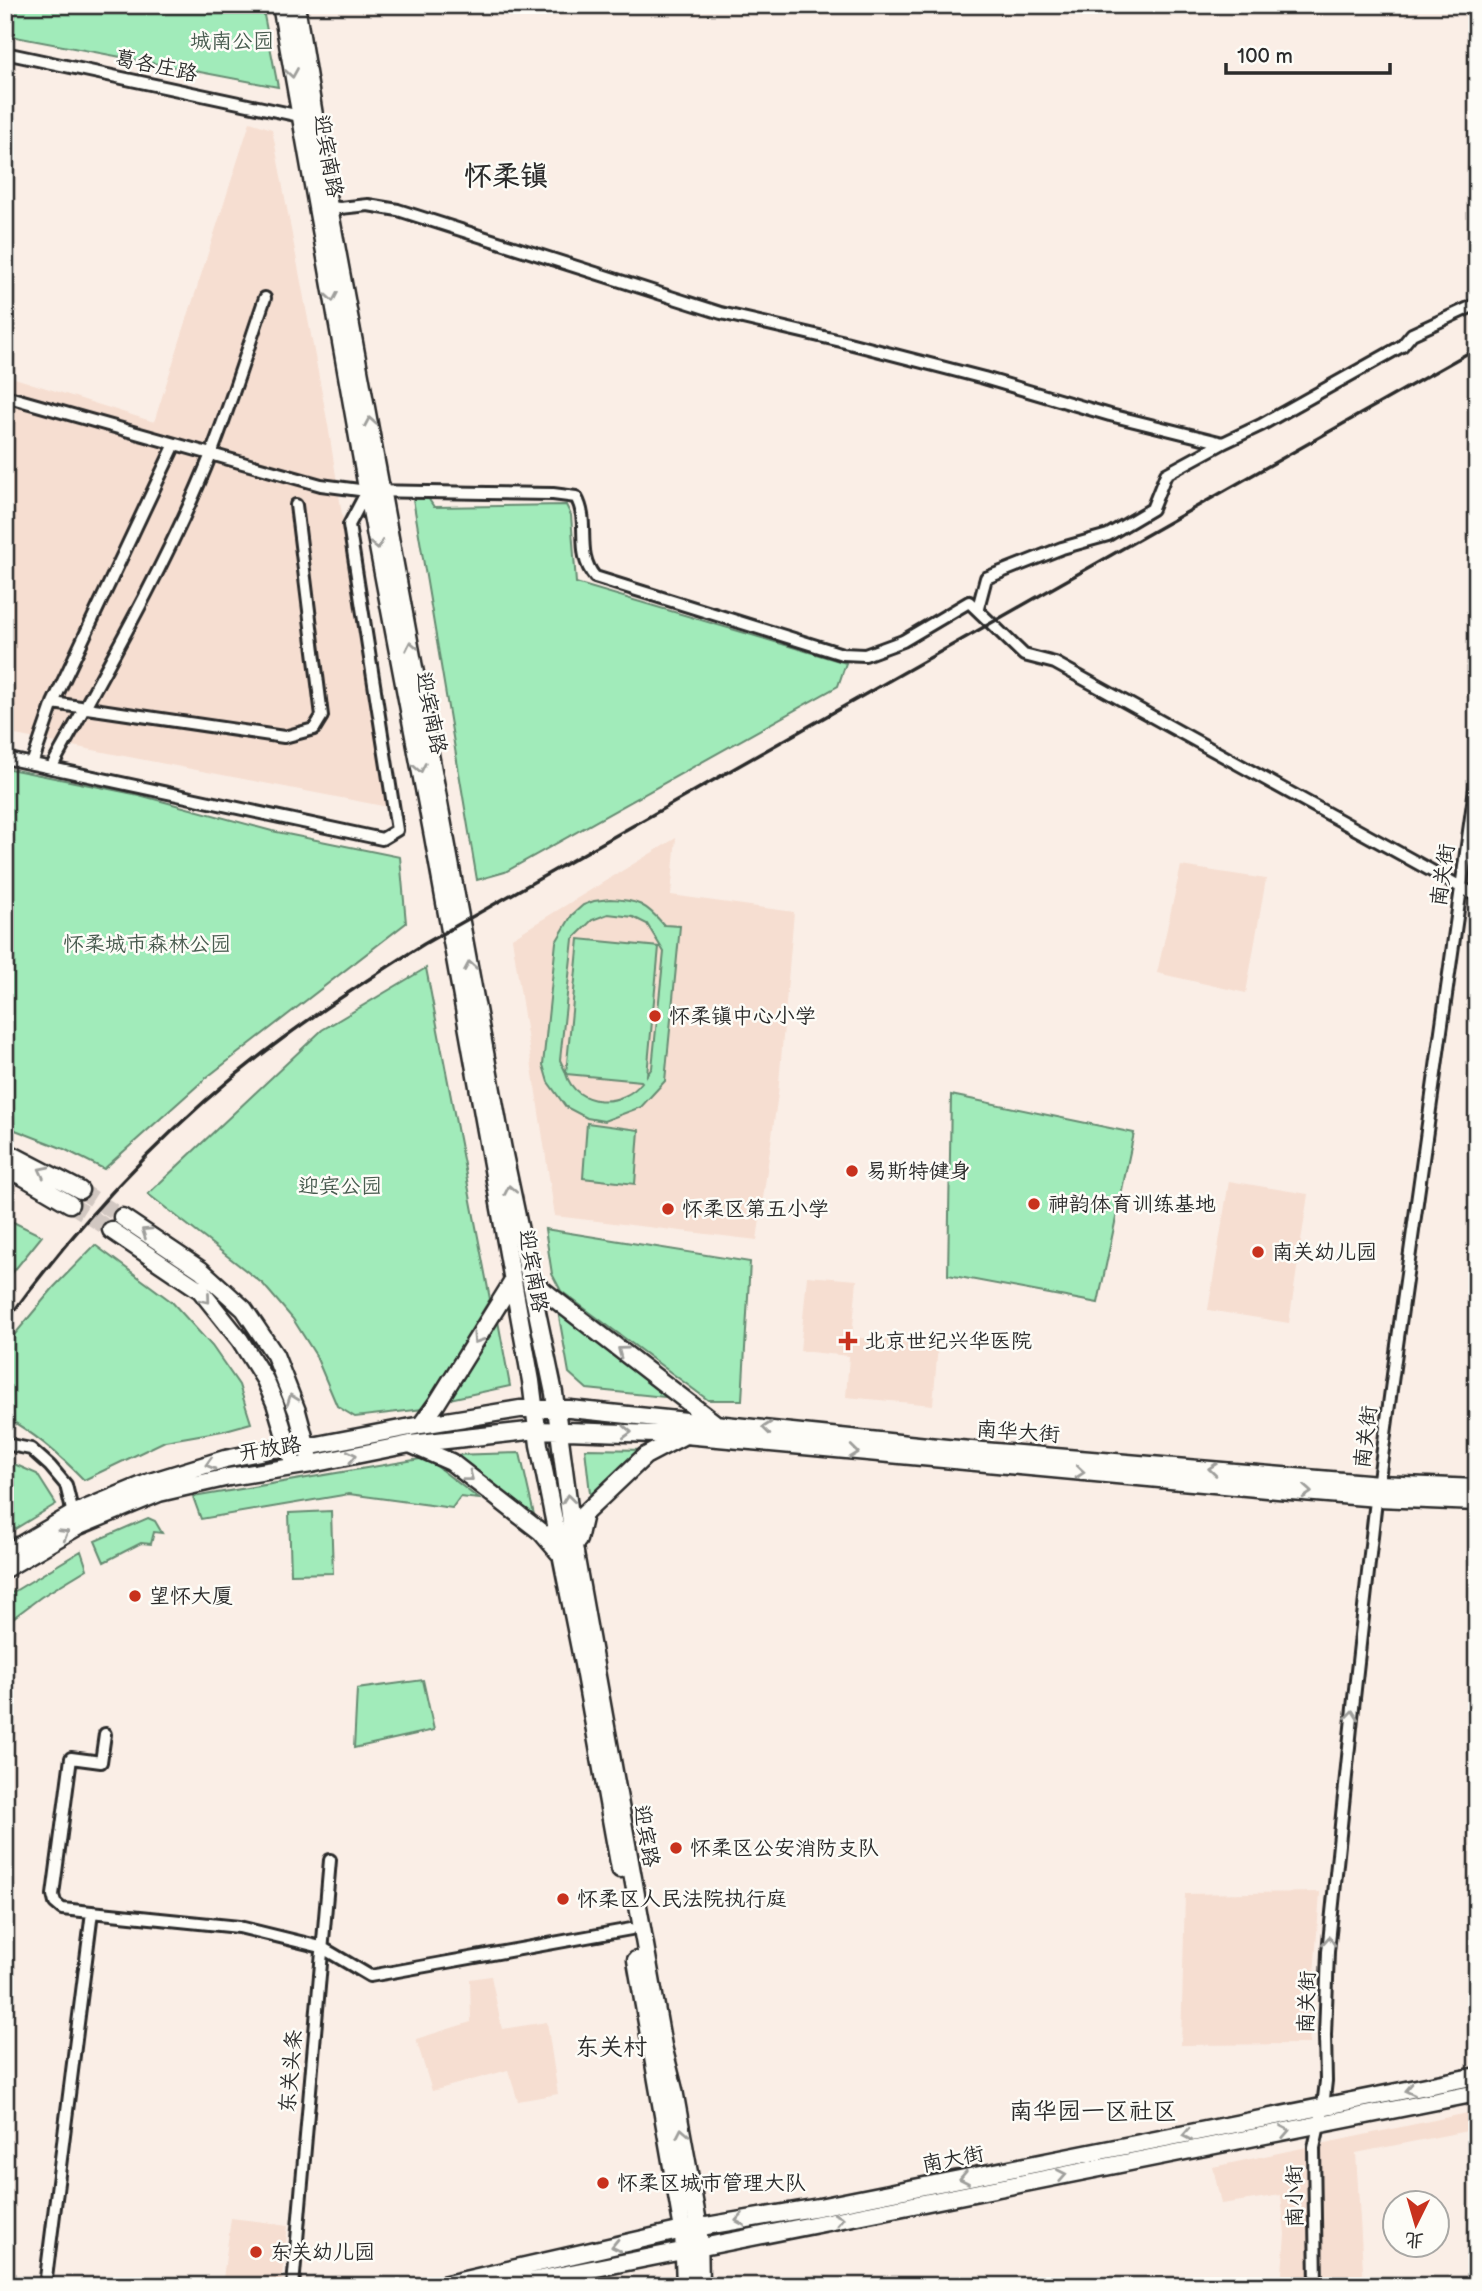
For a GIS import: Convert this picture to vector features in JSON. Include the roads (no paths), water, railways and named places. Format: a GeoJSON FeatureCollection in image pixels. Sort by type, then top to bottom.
{"type":"FeatureCollection","features":[{"type":"Feature","properties":{"kind":"main road","name":"迎宾南路"},"geometry":{"type":"LineString","coordinates":[[281,5],[300,116],[375,491]]}},
{"type":"Feature","properties":{"kind":"main road","name":"迎宾南路"},"geometry":{"type":"LineString","coordinates":[[296,5],[433,836],[522,1281],[556,1408],[559,1429]]}},
{"type":"Feature","properties":{"kind":"main road"},"geometry":{"type":"LineString","coordinates":[[5,1151],[80,1190]]}},
{"type":"Feature","properties":{"kind":"main road"},"geometry":{"type":"LineString","coordinates":[[5,1170],[22,1176],[70,1204]]}},
{"type":"Feature","properties":{"kind":"main road"},"geometry":{"type":"LineString","coordinates":[[122,1217],[201,1270],[244,1309],[275,1355],[297,1411],[311,1464]]}},
{"type":"Feature","properties":{"kind":"main road"},"geometry":{"type":"LineString","coordinates":[[111,1230],[200,1290],[240,1340],[265,1380],[275,1403],[293,1467]]}},
{"type":"Feature","properties":{"kind":"main road","name":"迎宾南路"},"geometry":{"type":"LineString","coordinates":[[522,1281],[537,1430]]}},
{"type":"Feature","properties":{"kind":"main road"},"geometry":{"type":"LineString","coordinates":[[421,1424],[522,1281],[715,1423]]}},
{"type":"Feature","properties":{"kind":"main road","name":"南华大街"},"geometry":{"type":"LineString","coordinates":[[556,1408],[947,1448],[1209,1468],[1477,1502]]}},
{"type":"Feature","properties":{"kind":"main road","name":"开放路"},"geometry":{"type":"LineString","coordinates":[[5,1554],[73,1514],[150,1482],[225,1460],[421,1424],[520,1409],[556,1408]]}},
{"type":"Feature","properties":{"kind":"main road","name":"南华大街"},"geometry":{"type":"LineString","coordinates":[[559,1429],[685,1435],[875,1454],[1378,1491],[1477,1488]]}},
{"type":"Feature","properties":{"kind":"main road","name":"开放路"},"geometry":{"type":"LineString","coordinates":[[5,1569],[79,1526],[156,1494],[229,1477],[410,1444],[559,1429]]}},
{"type":"Feature","properties":{"kind":"main road","name":"迎宾路"},"geometry":{"type":"LineString","coordinates":[[559,1429],[568,1554],[631,1929],[691,2229]]}},
{"type":"Feature","properties":{"kind":"main road","name":"迎宾路"},"geometry":{"type":"LineString","coordinates":[[537,1430],[568,1554],[654,1994],[691,2229]]}},
{"type":"Feature","properties":{"kind":"main road"},"geometry":{"type":"LineString","coordinates":[[410,1444],[451,1462],[568,1554],[584,1514],[645,1455],[685,1435]]}},
{"type":"Feature","properties":{"kind":"main road","name":"南大街"},"geometry":{"type":"LineString","coordinates":[[438,2286],[691,2229],[832,2204],[1477,2076]]}},
{"type":"Feature","properties":{"kind":"main road","name":"南大街"},"geometry":{"type":"LineString","coordinates":[[506,2286],[1477,2093]]}},
{"type":"Feature","properties":{"kind":"main road"},"geometry":{"type":"LineString","coordinates":[[691,2229],[692,2250],[700,2286]]}},
{"type":"Feature","properties":{"kind":"main road"},"geometry":{"type":"LineString","coordinates":[[685,2286],[692,2250]]}},
{"type":"Feature","properties":{"kind":"street","name":"葛各庄路"},"geometry":{"type":"LineString","coordinates":[[5,53],[300,116]]}},
{"type":"Feature","properties":{"kind":"street"},"geometry":{"type":"LineString","coordinates":[[329,206],[340,208],[368,205],[398,210],[721,313],[984,378],[1110,415],[1223,443]]}},
{"type":"Feature","properties":{"kind":"street"},"geometry":{"type":"LineString","coordinates":[[51,768],[178,528],[211,454],[265,298]]}},
{"type":"Feature","properties":{"kind":"street"},"geometry":{"type":"LineString","coordinates":[[978,608],[986,578],[1062,548],[1108,535],[1152,509],[1166,474],[1261,425],[1402,346],[1412,334],[1477,304]]}},
{"type":"Feature","properties":{"kind":"street"},"geometry":{"type":"LineString","coordinates":[[5,396],[321,485],[375,491],[576,496],[583,508],[582,541],[586,566],[595,577],[842,654],[865,655],[904,641],[970,602],[1000,634],[1024,654],[1055,663],[1477,896]]}},
{"type":"Feature","properties":{"kind":"street"},"geometry":{"type":"LineString","coordinates":[[32,764],[53,702],[175,444]]}},
{"type":"Feature","properties":{"kind":"street"},"geometry":{"type":"LineString","coordinates":[[5,758],[382,839],[397,830],[349,525],[375,491]]}},
{"type":"Feature","properties":{"kind":"street"},"geometry":{"type":"LineString","coordinates":[[53,702],[284,737],[314,729],[322,716],[296,505]]}},
{"type":"Feature","properties":{"kind":"street","name":"南关街"},"geometry":{"type":"LineString","coordinates":[[1323,2107],[1326,2081],[1328,1952],[1354,1698],[1378,1491],[1477,774]]}},
{"type":"Feature","properties":{"kind":"street"},"geometry":{"type":"LineString","coordinates":[[5,1444],[31,1449],[50,1466],[66,1485],[73,1514]]}},
{"type":"Feature","properties":{"kind":"street"},"geometry":{"type":"LineString","coordinates":[[105,1734],[101,1762],[71,1758],[53,1895],[55,1903],[62,1909],[239,1927],[321,1947],[370,1976],[631,1929]]}},
{"type":"Feature","properties":{"kind":"street","name":"东关头条"},"geometry":{"type":"LineString","coordinates":[[292,2286],[330,1860]]}},
{"type":"Feature","properties":{"kind":"street"},"geometry":{"type":"LineString","coordinates":[[45,2286],[92,1912]]}},
{"type":"Feature","properties":{"kind":"street","name":"南小街"},"geometry":{"type":"LineString","coordinates":[[1316,2286],[1314,2148],[1323,2107]]}},
{"type":"Feature","properties":{"kind":"tunnel"},"geometry":{"type":"LineString","coordinates":[[80,1190],[122,1217]]}},
{"type":"Feature","properties":{"kind":"tunnel"},"geometry":{"type":"LineString","coordinates":[[70,1204],[111,1230]]}},
{"type":"Feature","properties":{"kind":"railway"},"geometry":{"type":"LineString","coordinates":[[5,1323],[66,1244],[168,1135],[243,1069],[352,990],[424,944],[1477,348]]}},
{"type":"Feature","properties":{"kind":"place","name":"怀柔镇中心小学"},"geometry":{"type":"Point","coordinates":[655,1016]}},
{"type":"Feature","properties":{"kind":"place","name":"易斯特健身"},"geometry":{"type":"Point","coordinates":[852,1171]}},
{"type":"Feature","properties":{"kind":"place","name":"神韵体育训练基地"},"geometry":{"type":"Point","coordinates":[1034,1204]}},
{"type":"Feature","properties":{"kind":"place","name":"怀柔区第五小学"},"geometry":{"type":"Point","coordinates":[668,1209]}},
{"type":"Feature","properties":{"kind":"place","name":"南关幼儿园"},"geometry":{"type":"Point","coordinates":[1258,1252]}},
{"type":"Feature","properties":{"kind":"place","name":"北京世纪兴华医院"},"geometry":{"type":"Point","coordinates":[848,1341]}},
{"type":"Feature","properties":{"kind":"place","name":"望怀大厦"},"geometry":{"type":"Point","coordinates":[135,1596]}},
{"type":"Feature","properties":{"kind":"place","name":"怀柔区公安消防支队"},"geometry":{"type":"Point","coordinates":[676,1848]}},
{"type":"Feature","properties":{"kind":"place","name":"怀柔区人民法院执行庭"},"geometry":{"type":"Point","coordinates":[563,1899]}},
{"type":"Feature","properties":{"kind":"place","name":"怀柔区城市管理大队"},"geometry":{"type":"Point","coordinates":[603,2183]}},
{"type":"Feature","properties":{"kind":"place","name":"东关幼儿园"},"geometry":{"type":"Point","coordinates":[256,2252]}},
{"type":"Feature","properties":{"kind":"district","name":"怀柔镇"},"geometry":{"type":"Point","coordinates":[506,176]}},
{"type":"Feature","properties":{"kind":"district","name":"东关村"},"geometry":{"type":"Point","coordinates":[611,2047]}},
{"type":"Feature","properties":{"kind":"district","name":"南华园一区社区"},"geometry":{"type":"Point","coordinates":[1093,2111]}},
{"type":"Feature","properties":{"kind":"park label","name":"城南公园"},"geometry":{"type":"Point","coordinates":[232,41]}},
{"type":"Feature","properties":{"kind":"park label","name":"怀柔城市森林公园"},"geometry":{"type":"Point","coordinates":[147,944]}},
{"type":"Feature","properties":{"kind":"park label","name":"迎宾公园"},"geometry":{"type":"Point","coordinates":[340,1186]}}]}
